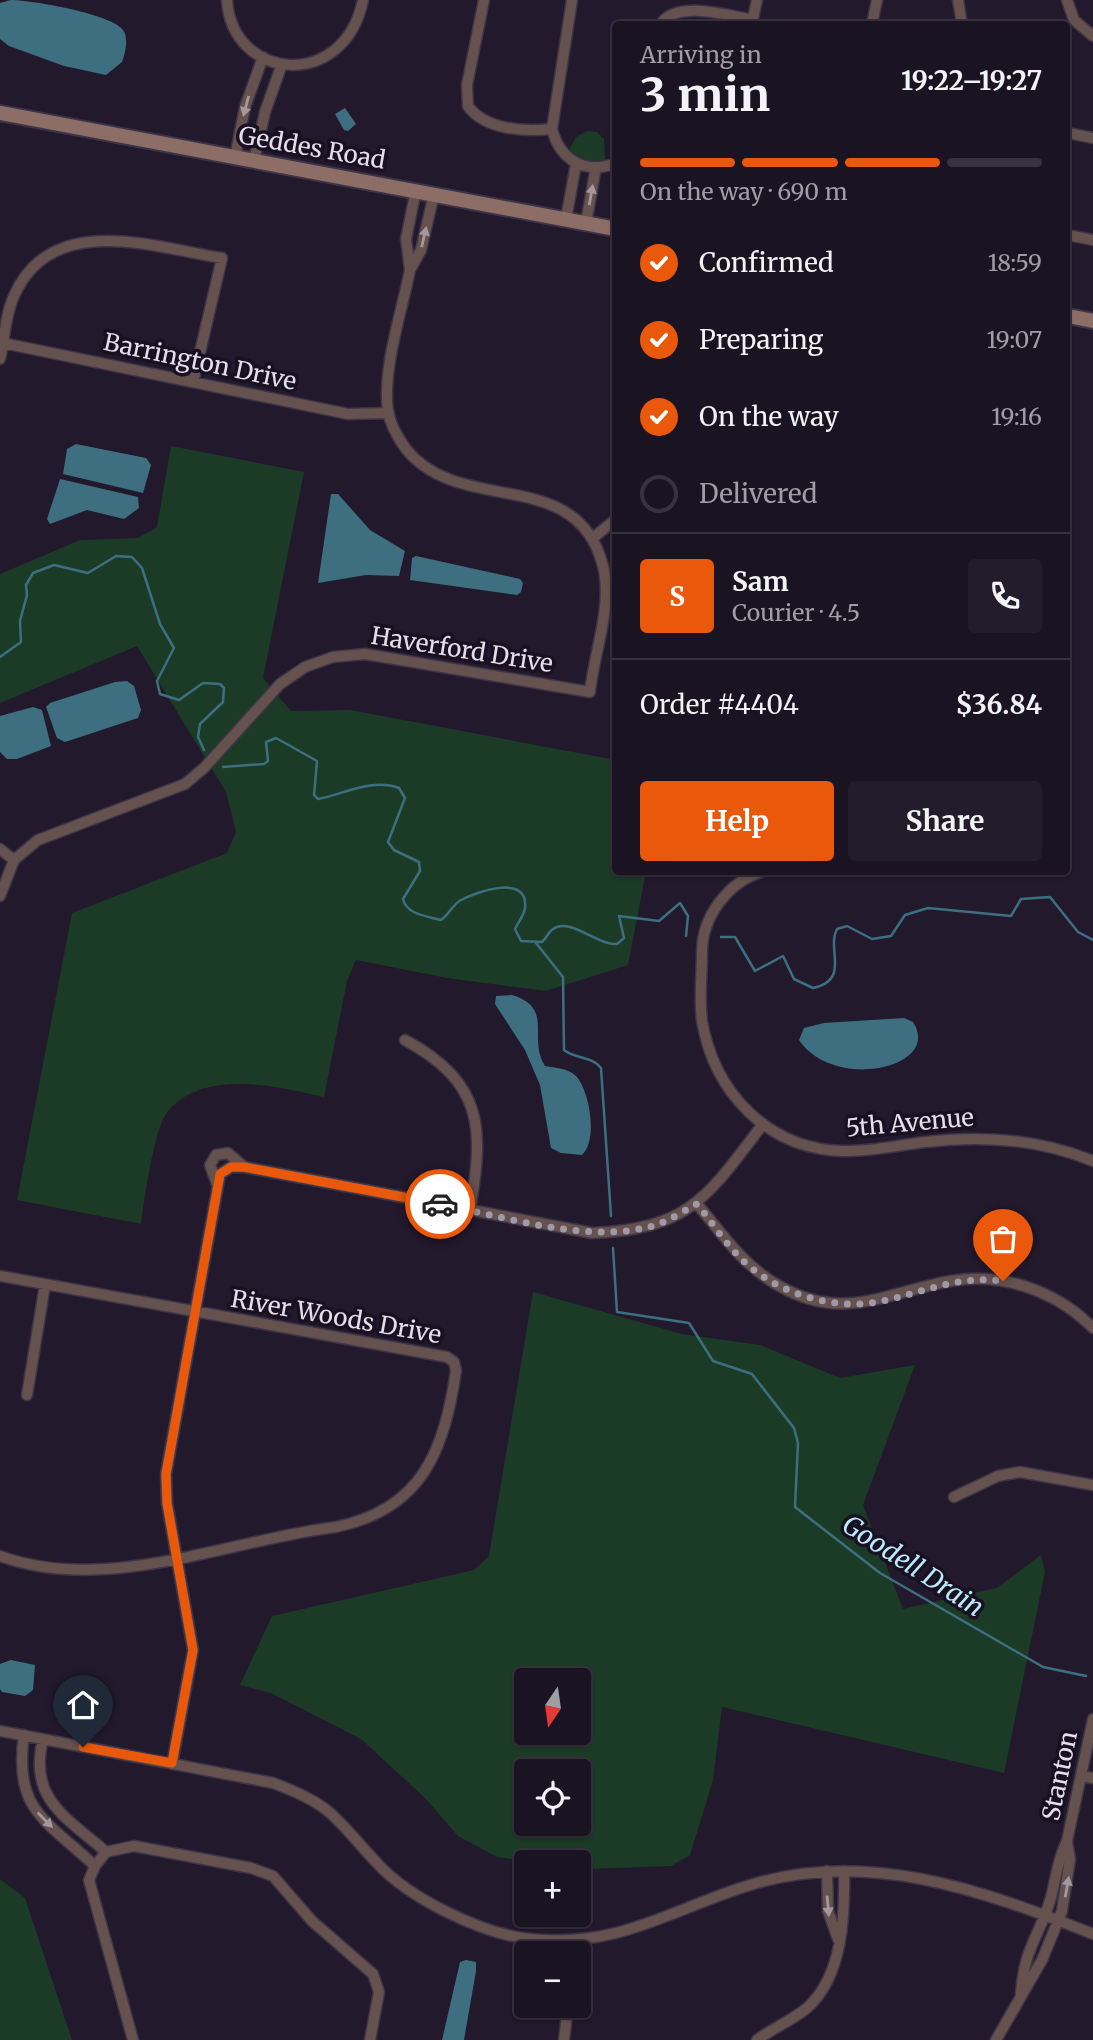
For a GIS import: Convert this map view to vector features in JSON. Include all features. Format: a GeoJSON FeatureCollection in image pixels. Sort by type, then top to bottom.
{"type":"FeatureCollection","features":[{"type":"Feature","properties":{"kind":"main road","name":"Geddes Road"},"geometry":{"type":"LineString","coordinates":[[0,114],[612,228]]}},
{"type":"Feature","properties":{"kind":"main road"},"geometry":{"type":"LineString","coordinates":[[1070,316],[1093,321]]}},
{"type":"Feature","properties":{"kind":"street"},"geometry":{"type":"LineString","coordinates":[[227,0],[229,13],[240,37],[262,57],[278,63],[306,64],[332,54],[351,34],[363,0]]}},
{"type":"Feature","properties":{"kind":"street"},"geometry":{"type":"LineString","coordinates":[[484,0],[467,85],[468,106],[479,117],[492,123],[532,132],[552,129]]}},
{"type":"Feature","properties":{"kind":"street"},"geometry":{"type":"LineString","coordinates":[[572,0],[552,129],[556,144],[576,164],[592,167],[612,164]]}},
{"type":"Feature","properties":{"kind":"street"},"geometry":{"type":"LineString","coordinates":[[752,21],[757,0]]}},
{"type":"Feature","properties":{"kind":"street"},"geometry":{"type":"LineString","coordinates":[[873,21],[877,0]]}},
{"type":"Feature","properties":{"kind":"street"},"geometry":{"type":"LineString","coordinates":[[958,0],[962,21]]}},
{"type":"Feature","properties":{"kind":"street"},"geometry":{"type":"LineString","coordinates":[[1067,0],[1074,20],[1093,36]]}},
{"type":"Feature","properties":{"kind":"street"},"geometry":{"type":"LineString","coordinates":[[664,21],[671,12],[684,8],[747,21]]}},
{"type":"Feature","properties":{"kind":"street"},"geometry":{"type":"LineString","coordinates":[[235,157],[245,107],[262,57]]}},
{"type":"Feature","properties":{"kind":"street"},"geometry":{"type":"LineString","coordinates":[[254,161],[278,63]]}},
{"type":"Feature","properties":{"kind":"street"},"geometry":{"type":"LineString","coordinates":[[1070,133],[1093,138]]}},
{"type":"Feature","properties":{"kind":"street"},"geometry":{"type":"LineString","coordinates":[[566,219],[576,164]]}},
{"type":"Feature","properties":{"kind":"street"},"geometry":{"type":"LineString","coordinates":[[586,223],[592,167]]}},
{"type":"Feature","properties":{"kind":"street"},"geometry":{"type":"LineString","coordinates":[[410,270],[406,239],[416,190]]}},
{"type":"Feature","properties":{"kind":"street"},"geometry":{"type":"LineString","coordinates":[[434,194],[421,250],[410,270],[388,384],[389,413],[405,447],[431,472],[460,484],[549,503],[571,515],[593,538],[612,522]]}},
{"type":"Feature","properties":{"kind":"street"},"geometry":{"type":"LineString","coordinates":[[1070,235],[1093,240]]}},
{"type":"Feature","properties":{"kind":"street"},"geometry":{"type":"LineString","coordinates":[[0,359],[9,310],[20,283],[42,259],[70,244],[102,240],[222,258],[193,382]]}},
{"type":"Feature","properties":{"kind":"street","name":"Barrington Drive"},"geometry":{"type":"LineString","coordinates":[[3,343],[348,414],[389,413]]}},
{"type":"Feature","properties":{"kind":"street","name":"Haverford Drive"},"geometry":{"type":"LineString","coordinates":[[14,860],[51,833],[185,784],[204,768],[279,684],[322,660],[365,654],[590,692],[605,589],[603,566],[593,538]]}},
{"type":"Feature","properties":{"kind":"street"},"geometry":{"type":"LineString","coordinates":[[0,849],[14,860],[0,896]]}},
{"type":"Feature","properties":{"kind":"street","name":"5th Avenue"},"geometry":{"type":"LineString","coordinates":[[742,875],[725,895],[706,929],[702,948],[702,1018],[709,1050],[726,1087],[763,1124],[787,1139],[838,1151],[991,1138],[1031,1143],[1093,1161]]}},
{"type":"Feature","properties":{"kind":"street"},"geometry":{"type":"LineString","coordinates":[[405,1040],[432,1055],[449,1071],[465,1093],[473,1113],[479,1149],[470,1210]]}},
{"type":"Feature","properties":{"kind":"street"},"geometry":{"type":"LineString","coordinates":[[172,1763],[193,1650],[167,1503],[166,1474],[217,1186],[223,1171],[244,1167],[592,1233],[642,1228],[662,1223],[697,1204],[730,1171],[763,1124]]}},
{"type":"Feature","properties":{"kind":"street"},"geometry":{"type":"LineString","coordinates":[[217,1186],[210,1165],[216,1155],[228,1153],[244,1167]]}},
{"type":"Feature","properties":{"kind":"street"},"geometry":{"type":"LineString","coordinates":[[697,1204],[734,1252],[772,1281],[806,1297],[842,1304],[877,1302],[952,1281],[990,1279],[1042,1292],[1076,1313],[1093,1328]]}},
{"type":"Feature","properties":{"kind":"street","name":"River Woods Drive"},"geometry":{"type":"LineString","coordinates":[[0,1276],[447,1357],[456,1366],[435,1456],[417,1483],[393,1505],[348,1524],[178,1557]]}},
{"type":"Feature","properties":{"kind":"street"},"geometry":{"type":"LineString","coordinates":[[27,1395],[45,1285]]}},
{"type":"Feature","properties":{"kind":"street"},"geometry":{"type":"LineString","coordinates":[[954,1497],[998,1476],[1020,1472],[1093,1485]]}},
{"type":"Feature","properties":{"kind":"street"},"geometry":{"type":"LineString","coordinates":[[0,1556],[33,1565],[79,1571],[135,1566],[178,1557]]}},
{"type":"Feature","properties":{"kind":"street","name":"Stanton"},"geometry":{"type":"LineString","coordinates":[[1067,1841],[1088,1777],[1093,1719]]}},
{"type":"Feature","properties":{"kind":"street"},"geometry":{"type":"LineString","coordinates":[[0,1731],[273,1783],[305,1795],[330,1810],[383,1869],[442,1908],[484,1929],[529,1939],[569,1940],[632,1931],[746,1886],[827,1871],[911,1875],[945,1882],[1093,1934]]}},
{"type":"Feature","properties":{"kind":"street"},"geometry":{"type":"LineString","coordinates":[[24,1735],[20,1770],[23,1787],[39,1815],[95,1866]]}},
{"type":"Feature","properties":{"kind":"street"},"geometry":{"type":"LineString","coordinates":[[43,1739],[38,1766],[40,1782],[47,1798],[106,1852]]}},
{"type":"Feature","properties":{"kind":"street"},"geometry":{"type":"LineString","coordinates":[[23,1787],[40,1782]]}},
{"type":"Feature","properties":{"kind":"street"},"geometry":{"type":"LineString","coordinates":[[74,1846],[84,1833]]}},
{"type":"Feature","properties":{"kind":"street"},"geometry":{"type":"LineString","coordinates":[[1021,1994],[1027,1953],[1049,1905],[1058,1858],[1067,1841]]}},
{"type":"Feature","properties":{"kind":"street"},"geometry":{"type":"LineString","coordinates":[[996,2040],[1042,1961],[1057,1922],[1068,1885],[1070,1859],[1067,1841]]}},
{"type":"Feature","properties":{"kind":"street"},"geometry":{"type":"LineString","coordinates":[[133,2040],[90,1889],[95,1866],[106,1852],[134,1846],[258,1869],[273,1876],[327,1936],[373,1974],[379,1992],[370,2040]]}},
{"type":"Feature","properties":{"kind":"street"},"geometry":{"type":"LineString","coordinates":[[827,1871],[828,1911],[838,1939]]}},
{"type":"Feature","properties":{"kind":"street"},"geometry":{"type":"LineString","coordinates":[[757,2040],[793,2018],[818,1997],[831,1971],[844,1923],[844,1871]]}},
{"type":"Feature","properties":{"kind":"street"},"geometry":{"type":"LineString","coordinates":[[564,2040],[567,2018]]}},
{"type":"Feature","properties":{"kind":"green space"},"geometry":{"type":"Polygon","coordinates":[[[587,131],[597,132],[604,139],[605,160],[589,161],[568,152],[576,137],[587,131]]]}},
{"type":"Feature","properties":{"kind":"green space"},"geometry":{"type":"Polygon","coordinates":[[[171,446],[304,472],[263,678],[291,711],[350,710],[612,759],[612,875],[645,875],[628,965],[546,991],[447,978],[356,960],[347,981],[324,1097],[263,1085],[240,1084],[199,1090],[181,1100],[166,1114],[157,1135],[141,1224],[17,1200],[72,913],[227,853],[236,832],[226,792],[137,646],[0,703],[0,574],[80,540],[138,538],[157,527],[171,446]]]}},
{"type":"Feature","properties":{"kind":"green space"},"geometry":{"type":"Polygon","coordinates":[[[533,1292],[682,1334],[760,1345],[840,1378],[915,1365],[863,1505],[903,1609],[997,1588],[1041,1555],[1045,1572],[1004,1773],[722,1707],[713,1780],[690,1855],[671,1866],[591,1869],[591,1850],[514,1850],[514,1859],[497,1857],[458,1836],[425,1798],[361,1739],[271,1693],[240,1685],[272,1616],[474,1570],[489,1556],[533,1292]]]}},
{"type":"Feature","properties":{"kind":"green space"},"geometry":{"type":"Polygon","coordinates":[[[0,1879],[25,1898],[72,2040],[0,2040],[0,1879]]]}},
{"type":"Feature","properties":{"kind":"water"},"geometry":{"type":"Polygon","coordinates":[[[11,0],[88,13],[116,24],[126,37],[122,62],[106,75],[64,66],[9,46],[0,39],[0,3],[11,0]]]}},
{"type":"Feature","properties":{"kind":"water"},"geometry":{"type":"Polygon","coordinates":[[[345,108],[356,124],[348,131],[344,130],[335,114],[345,108]]]}},
{"type":"Feature","properties":{"kind":"water"},"geometry":{"type":"Polygon","coordinates":[[[76,444],[146,458],[151,465],[143,493],[63,474],[67,449],[76,444]]]}},
{"type":"Feature","properties":{"kind":"water"},"geometry":{"type":"Polygon","coordinates":[[[60,479],[138,497],[139,508],[124,519],[87,510],[50,524],[47,519],[60,479]]]}},
{"type":"Feature","properties":{"kind":"water"},"geometry":{"type":"Polygon","coordinates":[[[331,494],[338,494],[370,530],[405,551],[399,576],[366,575],[318,583],[331,494]]]}},
{"type":"Feature","properties":{"kind":"water"},"geometry":{"type":"Polygon","coordinates":[[[416,556],[520,579],[523,583],[521,592],[517,595],[410,580],[412,558],[416,556]]]}},
{"type":"Feature","properties":{"kind":"water"},"geometry":{"type":"Polygon","coordinates":[[[127,681],[134,686],[141,710],[138,718],[65,742],[57,738],[46,707],[50,703],[115,682],[127,681]]]}},
{"type":"Feature","properties":{"kind":"water"},"geometry":{"type":"Polygon","coordinates":[[[33,707],[42,710],[51,746],[17,759],[7,759],[0,752],[0,716],[33,707]]]}},
{"type":"Feature","properties":{"kind":"water"},"geometry":{"type":"Polygon","coordinates":[[[512,995],[525,1001],[537,1016],[538,1045],[545,1066],[569,1071],[581,1083],[588,1104],[591,1128],[587,1148],[582,1155],[561,1153],[551,1148],[540,1085],[525,1050],[495,1004],[496,996],[512,995]]]}},
{"type":"Feature","properties":{"kind":"water"},"geometry":{"type":"Polygon","coordinates":[[[904,1018],[913,1022],[918,1038],[913,1052],[899,1062],[880,1068],[836,1066],[815,1056],[799,1040],[804,1028],[824,1023],[904,1018]]]}},
{"type":"Feature","properties":{"kind":"water"},"geometry":{"type":"Polygon","coordinates":[[[11,1660],[35,1665],[33,1690],[25,1696],[2,1692],[0,1689],[0,1664],[11,1660]]]}},
{"type":"Feature","properties":{"kind":"water"},"geometry":{"type":"Polygon","coordinates":[[[460,1962],[476,1962],[476,1971],[464,2040],[442,2040],[460,1962]]]}},
{"type":"Feature","properties":{"kind":"waterway"},"geometry":{"type":"LineString","coordinates":[[0,657],[21,642],[20,621],[27,595],[26,585],[33,573],[54,565],[88,573],[116,556],[132,557],[142,568],[160,624],[174,648],[157,681],[160,694],[179,700],[203,683],[220,684],[224,688],[223,702],[200,724],[198,737],[204,750]]}},
{"type":"Feature","properties":{"kind":"waterway"},"geometry":{"type":"LineString","coordinates":[[223,767],[264,764],[268,761],[266,742],[276,738],[317,761],[314,795],[318,799],[368,786],[389,785],[399,788],[405,798],[388,842],[394,850],[419,862],[420,871],[403,899],[405,904],[418,914],[441,920],[458,902],[468,897],[489,890],[510,888],[519,891],[524,897],[525,908],[515,929],[521,941],[542,942],[551,930],[560,926],[617,944],[624,938],[619,916],[659,921],[680,903],[688,916],[686,936]]}},
{"type":"Feature","properties":{"kind":"waterway"},"geometry":{"type":"LineString","coordinates":[[721,937],[735,937],[755,971],[783,956],[794,979],[813,988],[824,984],[834,971],[834,937],[837,929],[847,926],[872,939],[891,936],[905,915],[928,908],[1011,916],[1021,899],[1050,897],[1078,932],[1093,940]]}},
{"type":"Feature","properties":{"kind":"waterway","name":"Goodell Drain"},"geometry":{"type":"LineString","coordinates":[[536,943],[563,977],[564,1050],[593,1061],[601,1068],[611,1216]]}},
{"type":"Feature","properties":{"kind":"waterway","name":"Goodell Drain"},"geometry":{"type":"LineString","coordinates":[[613,1248],[617,1312],[689,1323],[713,1361],[752,1374],[794,1428],[798,1443],[795,1507],[880,1573],[1043,1667],[1086,1676]]}},
{"type":"Feature","properties":{"kind":"way so far"},"geometry":{"type":"LineString","coordinates":[[440,1204],[592,1233],[615,1232],[662,1223],[697,1204],[734,1252],[772,1281],[806,1297],[842,1304],[877,1302],[952,1281],[1003,1281]]}},
{"type":"Feature","properties":{"kind":"route"},"geometry":{"type":"LineString","coordinates":[[83,1747],[172,1763],[193,1650],[192,1632],[167,1503],[167,1459],[220,1174],[227,1168],[244,1167],[440,1204]]}}]}
